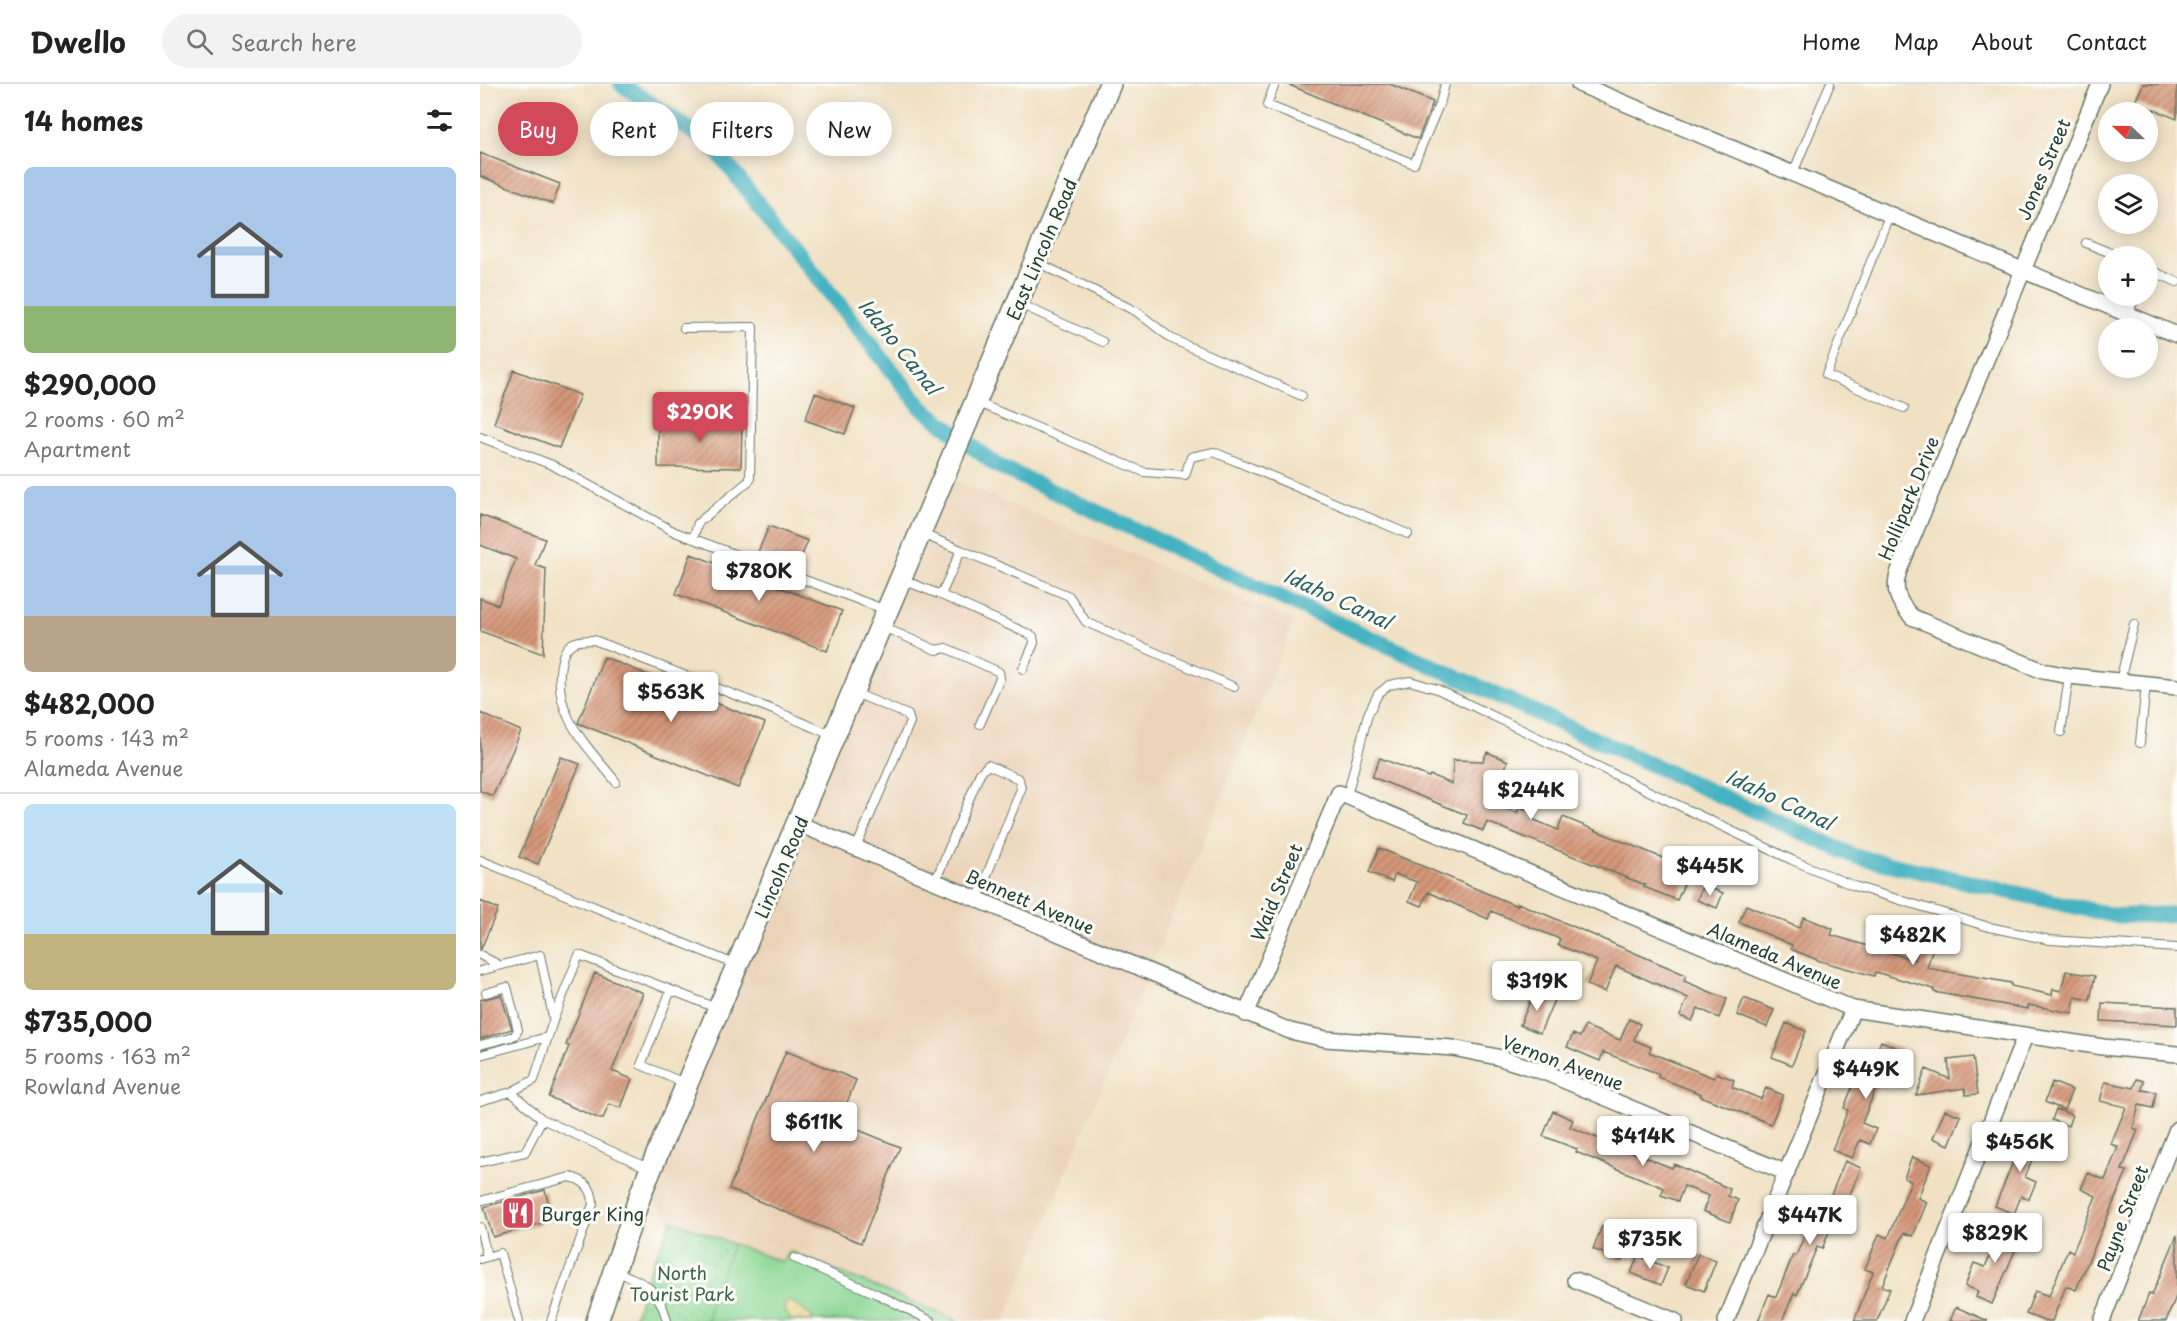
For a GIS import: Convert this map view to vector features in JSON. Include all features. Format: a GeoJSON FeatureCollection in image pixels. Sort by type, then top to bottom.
{"type":"FeatureCollection","features":[{"type":"Feature","properties":{"kind":"main road","name":"East Lincoln Road"},"geometry":{"type":"LineString","coordinates":[[974,409],[1110,84]]}},
{"type":"Feature","properties":{"kind":"main road","name":"Lincoln Road"},"geometry":{"type":"LineString","coordinates":[[597,1321],[651,1169],[974,409]]}},
{"type":"Feature","properties":{"kind":"street"},"geometry":{"type":"LineString","coordinates":[[1579,84],[2177,335]]}},
{"type":"Feature","properties":{"kind":"street","name":"Jones Street"},"geometry":{"type":"LineString","coordinates":[[2022,269],[2100,84]]}},
{"type":"Feature","properties":{"kind":"street","name":"Hollipark Drive"},"geometry":{"type":"LineString","coordinates":[[2022,269],[1900,568],[1896,579],[1896,595],[1901,606],[1912,617],[2027,666],[2069,676],[2177,687]]}},
{"type":"Feature","properties":{"kind":"street","name":"Waid Street"},"geometry":{"type":"LineString","coordinates":[[1246,1014],[1339,793],[1347,796]]}},
{"type":"Feature","properties":{"kind":"street","name":"Alameda Avenue"},"geometry":{"type":"LineString","coordinates":[[1347,796],[1853,1009],[2103,1047],[2177,1054]]}},
{"type":"Feature","properties":{"kind":"street","name":"Bennett Avenue"},"geometry":{"type":"LineString","coordinates":[[798,824],[1246,1014]]}},
{"type":"Feature","properties":{"kind":"street"},"geometry":{"type":"LineString","coordinates":[[1726,1321],[1853,1009]]}},
{"type":"Feature","properties":{"kind":"street","name":"Vernon Avenue"},"geometry":{"type":"LineString","coordinates":[[1246,1014],[1290,1031],[1326,1039],[1453,1048],[1497,1057],[1544,1072],[1787,1173]]}},
{"type":"Feature","properties":{"kind":"street"},"geometry":{"type":"LineString","coordinates":[[1912,1321],[2025,1036]]}},
{"type":"Feature","properties":{"kind":"street","name":"Payne Street"},"geometry":{"type":"LineString","coordinates":[[2102,1321],[2177,1129]]}},
{"type":"Feature","properties":{"kind":"street"},"geometry":{"type":"LineString","coordinates":[[1575,1280],[1675,1321]]}},
{"type":"Feature","properties":{"kind":"lane"},"geometry":{"type":"LineString","coordinates":[[1275,84],[1267,105],[1414,164],[1445,84]]}},
{"type":"Feature","properties":{"kind":"lane"},"geometry":{"type":"LineString","coordinates":[[1793,173],[1830,84]]}},
{"type":"Feature","properties":{"kind":"lane"},"geometry":{"type":"LineString","coordinates":[[1890,213],[1826,375],[1904,408]]}},
{"type":"Feature","properties":{"kind":"lane"},"geometry":{"type":"LineString","coordinates":[[2086,243],[2098,248]]}},
{"type":"Feature","properties":{"kind":"lane"},"geometry":{"type":"LineString","coordinates":[[1036,261],[1137,312],[1172,339],[1302,396]]}},
{"type":"Feature","properties":{"kind":"lane"},"geometry":{"type":"LineString","coordinates":[[2158,273],[2177,282]]}},
{"type":"Feature","properties":{"kind":"lane"},"geometry":{"type":"LineString","coordinates":[[1018,304],[1103,342]]}},
{"type":"Feature","properties":{"kind":"lane"},"geometry":{"type":"LineString","coordinates":[[2128,314],[2132,306]]}},
{"type":"Feature","properties":{"kind":"lane"},"geometry":{"type":"LineString","coordinates":[[684,328],[753,327],[750,480],[698,523],[693,539]]}},
{"type":"Feature","properties":{"kind":"lane"},"geometry":{"type":"LineString","coordinates":[[974,409],[1144,472],[1185,475],[1191,457],[1214,452],[1408,534]]}},
{"type":"Feature","properties":{"kind":"lane"},"geometry":{"type":"LineString","coordinates":[[480,437],[552,465],[654,521],[693,539],[885,619],[936,650],[946,648],[999,672],[1000,678],[980,723]]}},
{"type":"Feature","properties":{"kind":"lane"},"geometry":{"type":"LineString","coordinates":[[921,533],[1069,596],[1086,622],[1234,687]]}},
{"type":"Feature","properties":{"kind":"lane"},"geometry":{"type":"LineString","coordinates":[[942,595],[961,550]]}},
{"type":"Feature","properties":{"kind":"lane"},"geometry":{"type":"LineString","coordinates":[[902,579],[1034,636],[1034,644],[1023,669]]}},
{"type":"Feature","properties":{"kind":"lane"},"geometry":{"type":"LineString","coordinates":[[2121,681],[2134,624]]}},
{"type":"Feature","properties":{"kind":"lane"},"geometry":{"type":"LineString","coordinates":[[616,782],[573,727],[560,697],[561,660],[567,648],[576,640],[594,640],[836,737]]}},
{"type":"Feature","properties":{"kind":"lane"},"geometry":{"type":"LineString","coordinates":[[2061,732],[2069,676]]}},
{"type":"Feature","properties":{"kind":"lane"},"geometry":{"type":"LineString","coordinates":[[1347,796],[1368,714],[1378,694],[1389,685],[1410,681],[1437,689],[1782,855],[1854,886],[1989,927],[2050,940],[2177,948]]}},
{"type":"Feature","properties":{"kind":"lane"},"geometry":{"type":"LineString","coordinates":[[2140,743],[2146,684]]}},
{"type":"Feature","properties":{"kind":"lane"},"geometry":{"type":"LineString","coordinates":[[854,692],[908,715],[910,722],[856,848]]}},
{"type":"Feature","properties":{"kind":"lane"},"geometry":{"type":"LineString","coordinates":[[935,882],[980,773],[988,765],[1019,779],[1021,789],[977,900]]}},
{"type":"Feature","properties":{"kind":"lane"},"geometry":{"type":"LineString","coordinates":[[480,860],[739,966]]}},
{"type":"Feature","properties":{"kind":"lane"},"geometry":{"type":"LineString","coordinates":[[480,955],[499,965]]}},
{"type":"Feature","properties":{"kind":"lane"},"geometry":{"type":"LineString","coordinates":[[480,971],[540,955],[554,1018]]}},
{"type":"Feature","properties":{"kind":"lane"},"geometry":{"type":"LineString","coordinates":[[480,1101],[511,1092],[534,1080],[547,1037],[579,955],[720,1009]]}},
{"type":"Feature","properties":{"kind":"lane"},"geometry":{"type":"LineString","coordinates":[[480,1045],[511,1037],[518,1030],[507,987],[486,993]]}},
{"type":"Feature","properties":{"kind":"lane"},"geometry":{"type":"LineString","coordinates":[[670,990],[641,1065],[688,1085]]}},
{"type":"Feature","properties":{"kind":"lane"},"geometry":{"type":"LineString","coordinates":[[480,1055],[547,1037]]}},
{"type":"Feature","properties":{"kind":"lane"},"geometry":{"type":"LineString","coordinates":[[511,1092],[542,1119],[651,1169]]}},
{"type":"Feature","properties":{"kind":"lane"},"geometry":{"type":"LineString","coordinates":[[480,1162],[525,1152],[542,1119]]}},
{"type":"Feature","properties":{"kind":"lane"},"geometry":{"type":"LineString","coordinates":[[480,1202],[570,1177],[585,1183],[591,1190],[593,1204],[550,1321]]}},
{"type":"Feature","properties":{"kind":"lane"},"geometry":{"type":"LineString","coordinates":[[480,1227],[484,1258],[500,1253],[519,1321]]}},
{"type":"Feature","properties":{"kind":"lane"},"geometry":{"type":"LineString","coordinates":[[794,1258],[877,1294],[931,1321]]}},
{"type":"Feature","properties":{"kind":"lane"},"geometry":{"type":"LineString","coordinates":[[614,1270],[644,1282],[660,1298],[667,1321]]}},
{"type":"Feature","properties":{"kind":"shaded area"},"geometry":{"type":"Polygon","coordinates":[[[945,477],[1294,621],[1005,1321],[958,1321],[789,1251],[782,1262],[672,1220],[642,1190],[945,477]]]}},
{"type":"Feature","properties":{"kind":"green space","name":"North Tourist Park"},"geometry":{"type":"Polygon","coordinates":[[[672,1220],[733,1244],[710,1304],[708,1321],[633,1321],[650,1269],[672,1220]]]}},
{"type":"Feature","properties":{"kind":"green space"},"geometry":{"type":"Polygon","coordinates":[[[733,1244],[782,1262],[789,1251],[958,1321],[708,1321],[710,1304],[733,1244]]]}},
{"type":"Feature","properties":{"kind":"sand"},"geometry":{"type":"Polygon","coordinates":[[[790,1301],[810,1315],[814,1321],[791,1320],[784,1310],[786,1302],[790,1301]]]}},
{"type":"Feature","properties":{"kind":"building"},"geometry":{"type":"Polygon","coordinates":[[[1287,84],[1390,84],[1433,102],[1418,139],[1287,84]]]}},
{"type":"Feature","properties":{"kind":"building"},"geometry":{"type":"Polygon","coordinates":[[[2143,84],[2177,84],[2177,119],[2158,111],[2158,102],[2135,102],[2143,84]]]}},
{"type":"Feature","properties":{"kind":"building"},"geometry":{"type":"Polygon","coordinates":[[[480,153],[560,184],[553,204],[480,176],[480,153]]]}},
{"type":"Feature","properties":{"kind":"building"},"geometry":{"type":"Polygon","coordinates":[[[514,370],[580,395],[559,448],[494,423],[514,370]]]}},
{"type":"Feature","properties":{"kind":"building"},"geometry":{"type":"Polygon","coordinates":[[[815,393],[855,408],[845,434],[805,420],[815,393]]]}},
{"type":"Feature","properties":{"kind":"building"},"geometry":{"type":"Polygon","coordinates":[[[658,417],[742,419],[741,468],[658,467],[658,417]]]}},
{"type":"Feature","properties":{"kind":"building"},"geometry":{"type":"Polygon","coordinates":[[[480,515],[545,539],[535,565],[546,569],[543,654],[480,631],[480,598],[498,605],[516,559],[480,545],[480,515]]]}},
{"type":"Feature","properties":{"kind":"building"},"geometry":{"type":"Polygon","coordinates":[[[769,526],[808,541],[797,567],[758,552],[769,526]]]}},
{"type":"Feature","properties":{"kind":"building"},"geometry":{"type":"Polygon","coordinates":[[[691,554],[842,611],[827,651],[676,594],[691,554]]]}},
{"type":"Feature","properties":{"kind":"building"},"geometry":{"type":"Polygon","coordinates":[[[604,657],[765,723],[738,788],[578,723],[604,657]]]}},
{"type":"Feature","properties":{"kind":"building"},"geometry":{"type":"Polygon","coordinates":[[[480,713],[521,731],[493,796],[480,791],[480,713]]]}},
{"type":"Feature","properties":{"kind":"building"},"geometry":{"type":"Polygon","coordinates":[[[1487,752],[1508,761],[1491,802],[1517,813],[1520,807],[1535,813],[1532,819],[1558,830],[1563,817],[1680,865],[1674,880],[1684,884],[1677,900],[1487,822],[1483,831],[1464,823],[1467,815],[1372,777],[1380,758],[1452,784],[1453,760],[1483,761],[1487,752]]]}},
{"type":"Feature","properties":{"kind":"building"},"geometry":{"type":"Polygon","coordinates":[[[561,757],[580,764],[538,864],[519,857],[561,757]]]}},
{"type":"Feature","properties":{"kind":"building"},"geometry":{"type":"Polygon","coordinates":[[[1379,848],[1517,906],[1518,903],[1686,975],[1684,981],[1727,999],[1719,1018],[1698,1008],[1692,1021],[1680,1016],[1688,998],[1616,966],[1605,992],[1587,985],[1597,961],[1558,945],[1560,939],[1491,911],[1488,919],[1428,892],[1422,906],[1409,901],[1417,882],[1395,874],[1392,882],[1369,872],[1379,848]]]}},
{"type":"Feature","properties":{"kind":"building"},"geometry":{"type":"Polygon","coordinates":[[[1703,885],[1723,893],[1717,908],[1697,900],[1703,885]]]}},
{"type":"Feature","properties":{"kind":"building"},"geometry":{"type":"Polygon","coordinates":[[[480,901],[498,909],[481,949],[480,949],[480,901]]]}},
{"type":"Feature","properties":{"kind":"building"},"geometry":{"type":"Polygon","coordinates":[[[1746,905],[1799,928],[1804,917],[1833,929],[1831,935],[1915,960],[1922,937],[1935,940],[1927,968],[2011,983],[2011,986],[2052,995],[2053,989],[2061,991],[2066,971],[2095,976],[2090,1000],[2075,997],[2072,1013],[2028,1005],[2028,1009],[1934,992],[1934,989],[1875,972],[1874,976],[1820,961],[1791,949],[1792,945],[1739,922],[1746,905]]]}},
{"type":"Feature","properties":{"kind":"building"},"geometry":{"type":"Polygon","coordinates":[[[595,973],[643,993],[612,1071],[632,1079],[621,1108],[609,1104],[603,1119],[549,1097],[569,1046],[566,1045],[595,973]]]}},
{"type":"Feature","properties":{"kind":"building"},"geometry":{"type":"Polygon","coordinates":[[[1534,992],[1554,1000],[1540,1033],[1520,1025],[1534,992]]]}},
{"type":"Feature","properties":{"kind":"building"},"geometry":{"type":"Polygon","coordinates":[[[501,995],[512,1029],[480,1039],[480,1000],[501,995]]]}},
{"type":"Feature","properties":{"kind":"building"},"geometry":{"type":"Polygon","coordinates":[[[1744,998],[1774,1010],[1767,1027],[1737,1015],[1744,998]]]}},
{"type":"Feature","properties":{"kind":"building"},"geometry":{"type":"Polygon","coordinates":[[[2102,1003],[2177,1007],[2177,1025],[2101,1021],[2102,1003]]]}},
{"type":"Feature","properties":{"kind":"building"},"geometry":{"type":"Polygon","coordinates":[[[1629,1019],[1640,1024],[1634,1040],[1651,1047],[1649,1052],[1714,1078],[1717,1073],[1734,1080],[1732,1087],[1761,1099],[1766,1088],[1783,1095],[1771,1124],[1700,1096],[1701,1094],[1658,1077],[1659,1074],[1603,1052],[1600,1061],[1567,1047],[1573,1034],[1580,1037],[1585,1026],[1620,1040],[1629,1019]]]}},
{"type":"Feature","properties":{"kind":"building"},"geometry":{"type":"Polygon","coordinates":[[[1786,1023],[1806,1031],[1792,1065],[1772,1057],[1786,1023]]]}},
{"type":"Feature","properties":{"kind":"building"},"geometry":{"type":"Polygon","coordinates":[[[1881,1041],[1910,1053],[1903,1070],[1886,1063],[1862,1123],[1876,1129],[1870,1144],[1860,1140],[1852,1158],[1832,1150],[1848,1110],[1844,1108],[1857,1075],[1865,1078],[1881,1041]]]}},
{"type":"Feature","properties":{"kind":"building"},"geometry":{"type":"Polygon","coordinates":[[[786,1051],[856,1080],[839,1122],[900,1147],[861,1243],[729,1189],[786,1051]]]}},
{"type":"Feature","properties":{"kind":"building"},"geometry":{"type":"Polygon","coordinates":[[[1973,1057],[1978,1094],[1966,1095],[1965,1088],[1916,1095],[1926,1069],[1950,1079],[1948,1060],[1973,1057]]]}},
{"type":"Feature","properties":{"kind":"building"},"geometry":{"type":"Polygon","coordinates":[[[2137,1079],[2144,1081],[2142,1090],[2156,1092],[2153,1108],[2139,1105],[2133,1128],[2138,1130],[2122,1170],[2127,1171],[2076,1290],[2066,1286],[2052,1321],[2044,1321],[2026,1314],[2035,1291],[2049,1296],[2068,1249],[2073,1252],[2096,1196],[2081,1189],[2088,1173],[2105,1180],[2118,1147],[2111,1144],[2126,1107],[2100,1101],[2105,1082],[2134,1088],[2137,1079]]]}},
{"type":"Feature","properties":{"kind":"building"},"geometry":{"type":"Polygon","coordinates":[[[2052,1082],[2072,1090],[2064,1110],[2045,1102],[2052,1082]]]}},
{"type":"Feature","properties":{"kind":"building"},"geometry":{"type":"Polygon","coordinates":[[[2056,1109],[2072,1115],[2068,1126],[2052,1120],[2056,1109]]]}},
{"type":"Feature","properties":{"kind":"building"},"geometry":{"type":"Polygon","coordinates":[[[1945,1110],[1961,1116],[1949,1145],[1933,1138],[1945,1110]]]}},
{"type":"Feature","properties":{"kind":"building"},"geometry":{"type":"Polygon","coordinates":[[[1553,1111],[1573,1120],[1570,1127],[1672,1168],[1674,1164],[1730,1189],[1728,1196],[1738,1200],[1730,1222],[1703,1211],[1709,1196],[1684,1186],[1678,1201],[1661,1195],[1664,1188],[1543,1136],[1553,1111]]]}},
{"type":"Feature","properties":{"kind":"building"},"geometry":{"type":"Polygon","coordinates":[[[2024,1127],[2042,1135],[2025,1177],[2036,1182],[2029,1199],[2021,1196],[2014,1214],[1995,1206],[2015,1157],[2012,1156],[2024,1127]]]}},
{"type":"Feature","properties":{"kind":"building"},"geometry":{"type":"Polygon","coordinates":[[[1912,1157],[1931,1165],[1918,1198],[1927,1202],[1913,1236],[1904,1233],[1882,1286],[1890,1289],[1877,1321],[1854,1321],[1873,1272],[1865,1269],[1879,1234],[1888,1238],[1911,1181],[1904,1178],[1912,1157]]]}},
{"type":"Feature","properties":{"kind":"building"},"geometry":{"type":"Polygon","coordinates":[[[1845,1161],[1861,1168],[1846,1204],[1841,1202],[1822,1249],[1817,1247],[1797,1295],[1794,1293],[1782,1321],[1758,1321],[1769,1294],[1776,1297],[1817,1206],[1825,1209],[1845,1161]]]}},
{"type":"Feature","properties":{"kind":"building","name":"Burger King"},"geometry":{"type":"Polygon","coordinates":[[[545,1190],[553,1220],[493,1237],[484,1207],[545,1190]]]}},
{"type":"Feature","properties":{"kind":"building"},"geometry":{"type":"Polygon","coordinates":[[[2004,1222],[2024,1230],[1992,1304],[1976,1297],[1978,1291],[1965,1286],[1974,1263],[1985,1267],[2004,1222]]]}},
{"type":"Feature","properties":{"kind":"building"},"geometry":{"type":"Polygon","coordinates":[[[1602,1226],[1631,1238],[1622,1261],[1593,1249],[1602,1226]]]}},
{"type":"Feature","properties":{"kind":"building"},"geometry":{"type":"Polygon","coordinates":[[[2177,1235],[2177,1294],[2166,1321],[2138,1321],[2149,1294],[2152,1295],[2177,1235]]]}},
{"type":"Feature","properties":{"kind":"building"},"geometry":{"type":"Polygon","coordinates":[[[1698,1254],[1716,1261],[1704,1291],[1686,1284],[1698,1254]]]}},
{"type":"Feature","properties":{"kind":"building"},"geometry":{"type":"Polygon","coordinates":[[[1638,1256],[1668,1268],[1661,1285],[1631,1273],[1638,1256]]]}},
{"type":"Feature","properties":{"kind":"building"},"geometry":{"type":"Polygon","coordinates":[[[1956,1307],[1988,1321],[1950,1321],[1956,1307]]]}},
{"type":"Feature","properties":{"kind":"waterway","name":"Idaho Canal"},"geometry":{"type":"LineString","coordinates":[[621,84],[710,143],[921,407],[996,465],[1271,593],[1854,856],[2116,916],[2177,914]]}},
{"type":"Feature","properties":{"kind":"place","name":"Burger King"},"geometry":{"type":"Point","coordinates":[518,1213]}}]}
